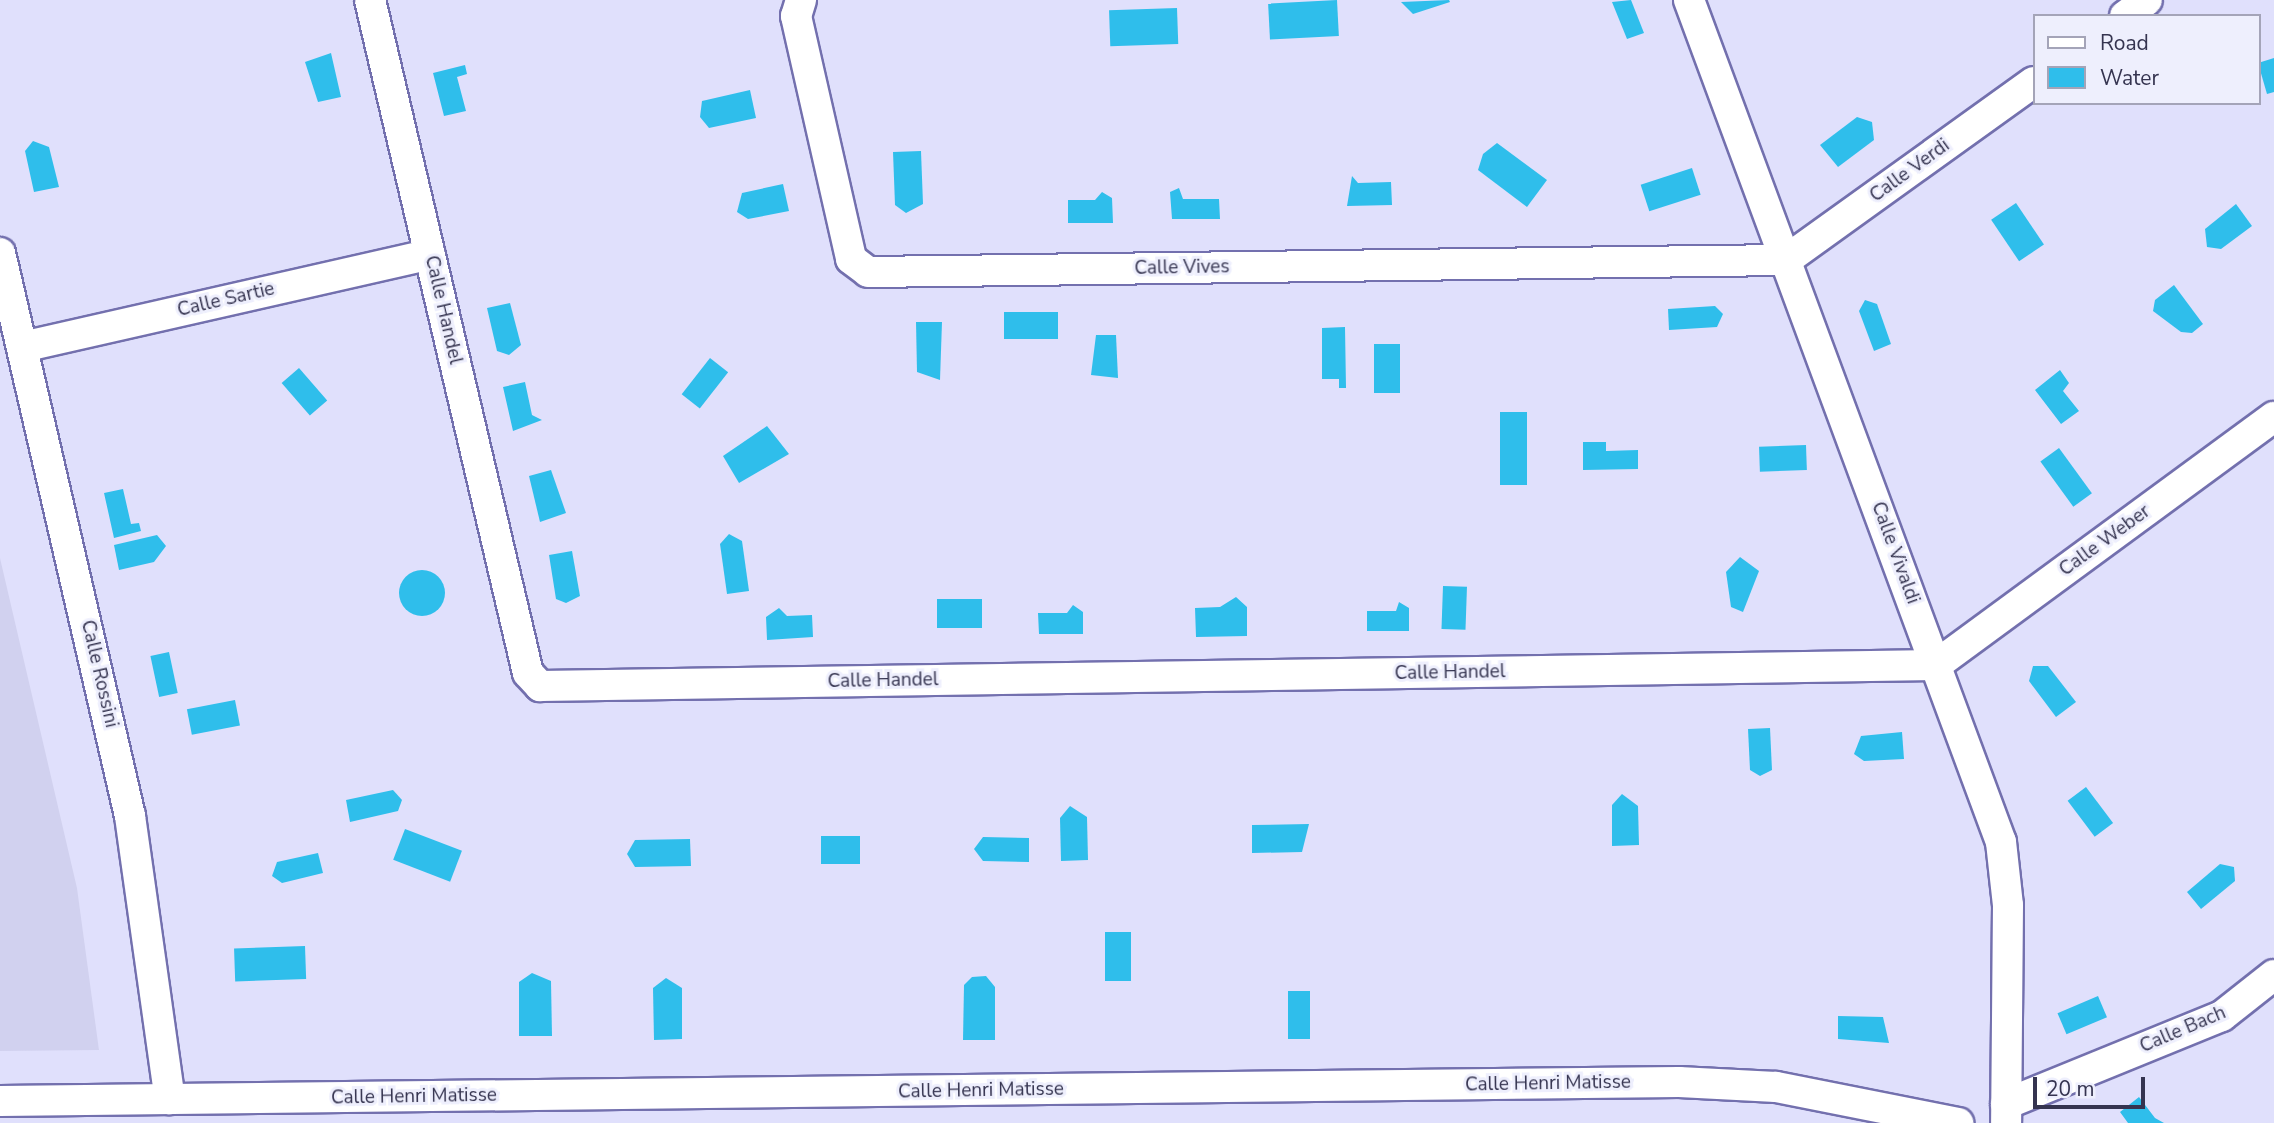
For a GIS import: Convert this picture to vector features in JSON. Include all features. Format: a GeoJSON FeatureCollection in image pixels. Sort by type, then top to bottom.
{"type":"FeatureCollection","features":[{"type":"Feature","properties":{"kind":"street","name":"Calle Handel"},"geometry":{"type":"LineString","coordinates":[[370,0],[528,673],[540,686],[1936,665]]}},
{"type":"Feature","properties":{"kind":"street","name":"Calle Vives"},"geometry":{"type":"LineString","coordinates":[[801,0],[796,16],[848,245],[863,271],[1786,260]]}},
{"type":"Feature","properties":{"kind":"street","name":"Calle Vivaldi"},"geometry":{"type":"LineString","coordinates":[[1689,0],[1936,665],[2005,863],[2006,1114]]}},
{"type":"Feature","properties":{"kind":"street"},"geometry":{"type":"LineString","coordinates":[[2128,14],[2147,0]]}},
{"type":"Feature","properties":{"kind":"street","name":"Calle Verdi"},"geometry":{"type":"LineString","coordinates":[[1786,260],[2032,83]]}},
{"type":"Feature","properties":{"kind":"street","name":"Calle Rossini"},"geometry":{"type":"LineString","coordinates":[[0,253],[130,816],[170,1099]]}},
{"type":"Feature","properties":{"kind":"street","name":"Calle Sartie"},"geometry":{"type":"LineString","coordinates":[[22,347],[430,254]]}},
{"type":"Feature","properties":{"kind":"street","name":"Calle Weber"},"geometry":{"type":"LineString","coordinates":[[1936,665],[2274,417]]}},
{"type":"Feature","properties":{"kind":"street","name":"Calle Bach"},"geometry":{"type":"LineString","coordinates":[[2006,1114],[2222,1016],[2274,975]]}},
{"type":"Feature","properties":{"kind":"street","name":"Calle Henri Matisse"},"geometry":{"type":"LineString","coordinates":[[0,1101],[1679,1082],[1789,1089],[1958,1123]]}},
{"type":"Feature","properties":{"kind":"shaded area"},"geometry":{"type":"Polygon","coordinates":[[[0,558],[77,888],[99,1050],[0,1051],[0,558]]]}},
{"type":"Feature","properties":{"kind":"water"},"geometry":{"type":"Polygon","coordinates":[[[1337,0],[1339,36],[1270,40],[1268,4],[1337,0]]]}},
{"type":"Feature","properties":{"kind":"water"},"geometry":{"type":"Polygon","coordinates":[[[1449,0],[1450,2],[1413,14],[1401,2],[1449,0]]]}},
{"type":"Feature","properties":{"kind":"water"},"geometry":{"type":"Polygon","coordinates":[[[1631,0],[1644,33],[1627,39],[1612,2],[1631,0]]]}},
{"type":"Feature","properties":{"kind":"water"},"geometry":{"type":"Polygon","coordinates":[[[1177,8],[1178,44],[1110,46],[1109,10],[1177,8]]]}},
{"type":"Feature","properties":{"kind":"water"},"geometry":{"type":"Polygon","coordinates":[[[331,53],[341,97],[318,102],[305,62],[331,53]]]}},
{"type":"Feature","properties":{"kind":"water"},"geometry":{"type":"Polygon","coordinates":[[[2274,58],[2274,92],[2267,94],[2260,62],[2274,58]]]}},
{"type":"Feature","properties":{"kind":"water"},"geometry":{"type":"Polygon","coordinates":[[[465,65],[467,74],[457,77],[466,111],[444,116],[433,73],[465,65]]]}},
{"type":"Feature","properties":{"kind":"water"},"geometry":{"type":"Polygon","coordinates":[[[750,90],[756,118],[709,128],[700,117],[702,101],[750,90]]]}},
{"type":"Feature","properties":{"kind":"water"},"geometry":{"type":"Polygon","coordinates":[[[1857,117],[1872,122],[1874,140],[1838,167],[1820,145],[1857,117]]]}},
{"type":"Feature","properties":{"kind":"water"},"geometry":{"type":"Polygon","coordinates":[[[33,141],[49,147],[59,187],[34,192],[25,151],[33,141]]]}},
{"type":"Feature","properties":{"kind":"water"},"geometry":{"type":"Polygon","coordinates":[[[1497,143],[1547,180],[1527,207],[1478,170],[1483,154],[1497,143]]]}},
{"type":"Feature","properties":{"kind":"water"},"geometry":{"type":"Polygon","coordinates":[[[921,151],[923,204],[906,213],[895,205],[893,152],[921,151]]]}},
{"type":"Feature","properties":{"kind":"water"},"geometry":{"type":"Polygon","coordinates":[[[1692,168],[1701,195],[1649,211],[1641,185],[1692,168]]]}},
{"type":"Feature","properties":{"kind":"water"},"geometry":{"type":"Polygon","coordinates":[[[1352,176],[1358,183],[1391,182],[1392,205],[1347,206],[1352,176]]]}},
{"type":"Feature","properties":{"kind":"water"},"geometry":{"type":"Polygon","coordinates":[[[783,184],[789,211],[748,219],[737,212],[742,193],[783,184]]]}},
{"type":"Feature","properties":{"kind":"water"},"geometry":{"type":"Polygon","coordinates":[[[1179,188],[1183,199],[1219,199],[1220,219],[1172,219],[1170,192],[1179,188]]]}},
{"type":"Feature","properties":{"kind":"water"},"geometry":{"type":"Polygon","coordinates":[[[1102,192],[1112,198],[1113,223],[1068,223],[1068,200],[1095,200],[1102,192]]]}},
{"type":"Feature","properties":{"kind":"water"},"geometry":{"type":"Polygon","coordinates":[[[2016,203],[2044,244],[2019,261],[1991,220],[2016,203]]]}},
{"type":"Feature","properties":{"kind":"water"},"geometry":{"type":"Polygon","coordinates":[[[2236,204],[2252,226],[2221,249],[2207,247],[2205,229],[2236,204]]]}},
{"type":"Feature","properties":{"kind":"water"},"geometry":{"type":"Polygon","coordinates":[[[2174,285],[2203,324],[2192,333],[2181,332],[2153,311],[2155,300],[2174,285]]]}},
{"type":"Feature","properties":{"kind":"water"},"geometry":{"type":"Polygon","coordinates":[[[1865,300],[1877,304],[1891,344],[1874,351],[1859,311],[1865,300]]]}},
{"type":"Feature","properties":{"kind":"water"},"geometry":{"type":"Polygon","coordinates":[[[510,303],[521,345],[509,355],[497,351],[487,308],[510,303]]]}},
{"type":"Feature","properties":{"kind":"water"},"geometry":{"type":"Polygon","coordinates":[[[1715,306],[1723,314],[1717,327],[1669,330],[1668,309],[1715,306]]]}},
{"type":"Feature","properties":{"kind":"water"},"geometry":{"type":"Polygon","coordinates":[[[1004,312],[1058,312],[1058,339],[1004,339],[1004,312]]]}},
{"type":"Feature","properties":{"kind":"water"},"geometry":{"type":"Polygon","coordinates":[[[916,322],[942,322],[940,380],[917,372],[916,322]]]}},
{"type":"Feature","properties":{"kind":"water"},"geometry":{"type":"Polygon","coordinates":[[[1345,327],[1346,388],[1339,388],[1339,379],[1322,379],[1322,328],[1345,327]]]}},
{"type":"Feature","properties":{"kind":"water"},"geometry":{"type":"Polygon","coordinates":[[[1096,335],[1116,335],[1118,378],[1091,375],[1096,335]]]}},
{"type":"Feature","properties":{"kind":"water"},"geometry":{"type":"Polygon","coordinates":[[[1374,344],[1400,344],[1400,393],[1374,393],[1374,344]]]}},
{"type":"Feature","properties":{"kind":"water"},"geometry":{"type":"Polygon","coordinates":[[[710,358],[728,372],[700,408],[682,394],[710,358]]]}},
{"type":"Feature","properties":{"kind":"water"},"geometry":{"type":"Polygon","coordinates":[[[299,368],[327,400],[310,416],[282,383],[299,368]]]}},
{"type":"Feature","properties":{"kind":"water"},"geometry":{"type":"Polygon","coordinates":[[[2060,370],[2069,383],[2063,391],[2079,411],[2061,424],[2035,390],[2060,370]]]}},
{"type":"Feature","properties":{"kind":"water"},"geometry":{"type":"Polygon","coordinates":[[[525,382],[532,415],[542,420],[513,431],[503,387],[525,382]]]}},
{"type":"Feature","properties":{"kind":"water"},"geometry":{"type":"Polygon","coordinates":[[[1500,412],[1527,412],[1527,485],[1500,485],[1500,412]]]}},
{"type":"Feature","properties":{"kind":"water"},"geometry":{"type":"Polygon","coordinates":[[[767,426],[789,454],[739,483],[723,456],[767,426]]]}},
{"type":"Feature","properties":{"kind":"water"},"geometry":{"type":"Polygon","coordinates":[[[1583,442],[1606,442],[1606,451],[1638,450],[1638,469],[1583,470],[1583,442]]]}},
{"type":"Feature","properties":{"kind":"water"},"geometry":{"type":"Polygon","coordinates":[[[1806,445],[1807,470],[1760,472],[1759,447],[1806,445]]]}},
{"type":"Feature","properties":{"kind":"water"},"geometry":{"type":"Polygon","coordinates":[[[2059,448],[2092,493],[2073,507],[2040,462],[2059,448]]]}},
{"type":"Feature","properties":{"kind":"water"},"geometry":{"type":"Polygon","coordinates":[[[551,470],[566,513],[540,522],[529,476],[551,470]]]}},
{"type":"Feature","properties":{"kind":"water"},"geometry":{"type":"Polygon","coordinates":[[[123,489],[131,524],[139,523],[141,531],[114,538],[104,493],[123,489]]]}},
{"type":"Feature","properties":{"kind":"water"},"geometry":{"type":"Polygon","coordinates":[[[729,534],[742,541],[749,591],[727,594],[720,544],[729,534]]]}},
{"type":"Feature","properties":{"kind":"water"},"geometry":{"type":"Polygon","coordinates":[[[157,535],[166,546],[154,562],[119,570],[114,545],[157,535]]]}},
{"type":"Feature","properties":{"kind":"water"},"geometry":{"type":"Polygon","coordinates":[[[572,551],[580,596],[566,603],[556,599],[549,555],[572,551]]]}},
{"type":"Feature","properties":{"kind":"water"},"geometry":{"type":"Polygon","coordinates":[[[1740,557],[1759,571],[1743,612],[1731,607],[1726,572],[1740,557]]]}},
{"type":"Feature","properties":{"kind":"water"},"geometry":{"type":"Polygon","coordinates":[[[422,570],[431,571],[438,577],[444,584],[444,602],[438,609],[431,615],[422,616],[413,615],[406,609],[400,602],[399,593],[400,584],[406,577],[413,571],[422,570]]]}},
{"type":"Feature","properties":{"kind":"water"},"geometry":{"type":"Polygon","coordinates":[[[1443,586],[1467,587],[1465,630],[1441,629],[1443,586]]]}},
{"type":"Feature","properties":{"kind":"water"},"geometry":{"type":"Polygon","coordinates":[[[1236,597],[1247,607],[1247,636],[1196,637],[1195,608],[1220,607],[1236,597]]]}},
{"type":"Feature","properties":{"kind":"water"},"geometry":{"type":"Polygon","coordinates":[[[937,599],[982,599],[982,628],[937,628],[937,599]]]}},
{"type":"Feature","properties":{"kind":"water"},"geometry":{"type":"Polygon","coordinates":[[[1399,602],[1409,608],[1409,631],[1367,631],[1367,611],[1396,611],[1399,602]]]}},
{"type":"Feature","properties":{"kind":"water"},"geometry":{"type":"Polygon","coordinates":[[[1073,605],[1083,612],[1083,634],[1039,634],[1038,613],[1067,613],[1073,605]]]}},
{"type":"Feature","properties":{"kind":"water"},"geometry":{"type":"Polygon","coordinates":[[[779,608],[787,616],[812,615],[813,637],[767,640],[766,617],[779,608]]]}},
{"type":"Feature","properties":{"kind":"water"},"geometry":{"type":"Polygon","coordinates":[[[169,652],[178,693],[159,697],[150,656],[169,652]]]}},
{"type":"Feature","properties":{"kind":"water"},"geometry":{"type":"Polygon","coordinates":[[[2033,666],[2048,666],[2076,702],[2056,717],[2029,681],[2033,666]]]}},
{"type":"Feature","properties":{"kind":"water"},"geometry":{"type":"Polygon","coordinates":[[[235,700],[240,726],[192,735],[187,709],[235,700]]]}},
{"type":"Feature","properties":{"kind":"water"},"geometry":{"type":"Polygon","coordinates":[[[1770,728],[1772,770],[1760,776],[1750,770],[1748,729],[1770,728]]]}},
{"type":"Feature","properties":{"kind":"water"},"geometry":{"type":"Polygon","coordinates":[[[1902,732],[1904,759],[1864,761],[1854,754],[1861,736],[1902,732]]]}},
{"type":"Feature","properties":{"kind":"water"},"geometry":{"type":"Polygon","coordinates":[[[2086,787],[2113,823],[2095,837],[2068,801],[2086,787]]]}},
{"type":"Feature","properties":{"kind":"water"},"geometry":{"type":"Polygon","coordinates":[[[393,790],[402,800],[398,811],[350,822],[346,800],[393,790]]]}},
{"type":"Feature","properties":{"kind":"water"},"geometry":{"type":"Polygon","coordinates":[[[1622,794],[1638,806],[1639,845],[1612,846],[1612,805],[1622,794]]]}},
{"type":"Feature","properties":{"kind":"water"},"geometry":{"type":"Polygon","coordinates":[[[1070,806],[1087,817],[1088,860],[1061,861],[1060,818],[1070,806]]]}},
{"type":"Feature","properties":{"kind":"water"},"geometry":{"type":"Polygon","coordinates":[[[1309,824],[1302,852],[1252,853],[1252,825],[1309,824]]]}},
{"type":"Feature","properties":{"kind":"water"},"geometry":{"type":"Polygon","coordinates":[[[405,829],[462,851],[450,882],[393,860],[405,829]]]}},
{"type":"Feature","properties":{"kind":"water"},"geometry":{"type":"Polygon","coordinates":[[[821,836],[860,836],[860,864],[821,864],[821,836]]]}},
{"type":"Feature","properties":{"kind":"water"},"geometry":{"type":"Polygon","coordinates":[[[983,837],[1029,838],[1029,862],[983,861],[974,849],[983,837]]]}},
{"type":"Feature","properties":{"kind":"water"},"geometry":{"type":"Polygon","coordinates":[[[690,839],[691,866],[635,867],[627,854],[635,840],[690,839]]]}},
{"type":"Feature","properties":{"kind":"water"},"geometry":{"type":"Polygon","coordinates":[[[318,853],[323,873],[282,883],[272,876],[277,862],[318,853]]]}},
{"type":"Feature","properties":{"kind":"water"},"geometry":{"type":"Polygon","coordinates":[[[2220,864],[2234,867],[2235,881],[2201,909],[2187,892],[2220,864]]]}},
{"type":"Feature","properties":{"kind":"water"},"geometry":{"type":"Polygon","coordinates":[[[1105,932],[1131,932],[1131,981],[1105,981],[1105,932]]]}},
{"type":"Feature","properties":{"kind":"water"},"geometry":{"type":"Polygon","coordinates":[[[305,946],[306,979],[235,981],[234,948],[305,946]]]}},
{"type":"Feature","properties":{"kind":"water"},"geometry":{"type":"Polygon","coordinates":[[[532,973],[551,981],[552,1036],[519,1036],[519,982],[532,973]]]}},
{"type":"Feature","properties":{"kind":"water"},"geometry":{"type":"Polygon","coordinates":[[[986,976],[995,987],[995,1040],[963,1040],[964,985],[972,977],[986,976]]]}},
{"type":"Feature","properties":{"kind":"water"},"geometry":{"type":"Polygon","coordinates":[[[666,978],[682,988],[682,1039],[654,1040],[653,988],[666,978]]]}},
{"type":"Feature","properties":{"kind":"water"},"geometry":{"type":"Polygon","coordinates":[[[1288,991],[1310,991],[1310,1039],[1288,1039],[1288,991]]]}},
{"type":"Feature","properties":{"kind":"water"},"geometry":{"type":"Polygon","coordinates":[[[2098,996],[2107,1017],[2066,1034],[2057,1013],[2098,996]]]}},
{"type":"Feature","properties":{"kind":"water"},"geometry":{"type":"Polygon","coordinates":[[[1838,1016],[1883,1017],[1889,1043],[1838,1039],[1838,1016]]]}},
{"type":"Feature","properties":{"kind":"water"},"geometry":{"type":"Polygon","coordinates":[[[2139,1097],[2155,1118],[2164,1123],[2128,1123],[2120,1112],[2139,1097]]]}}]}
